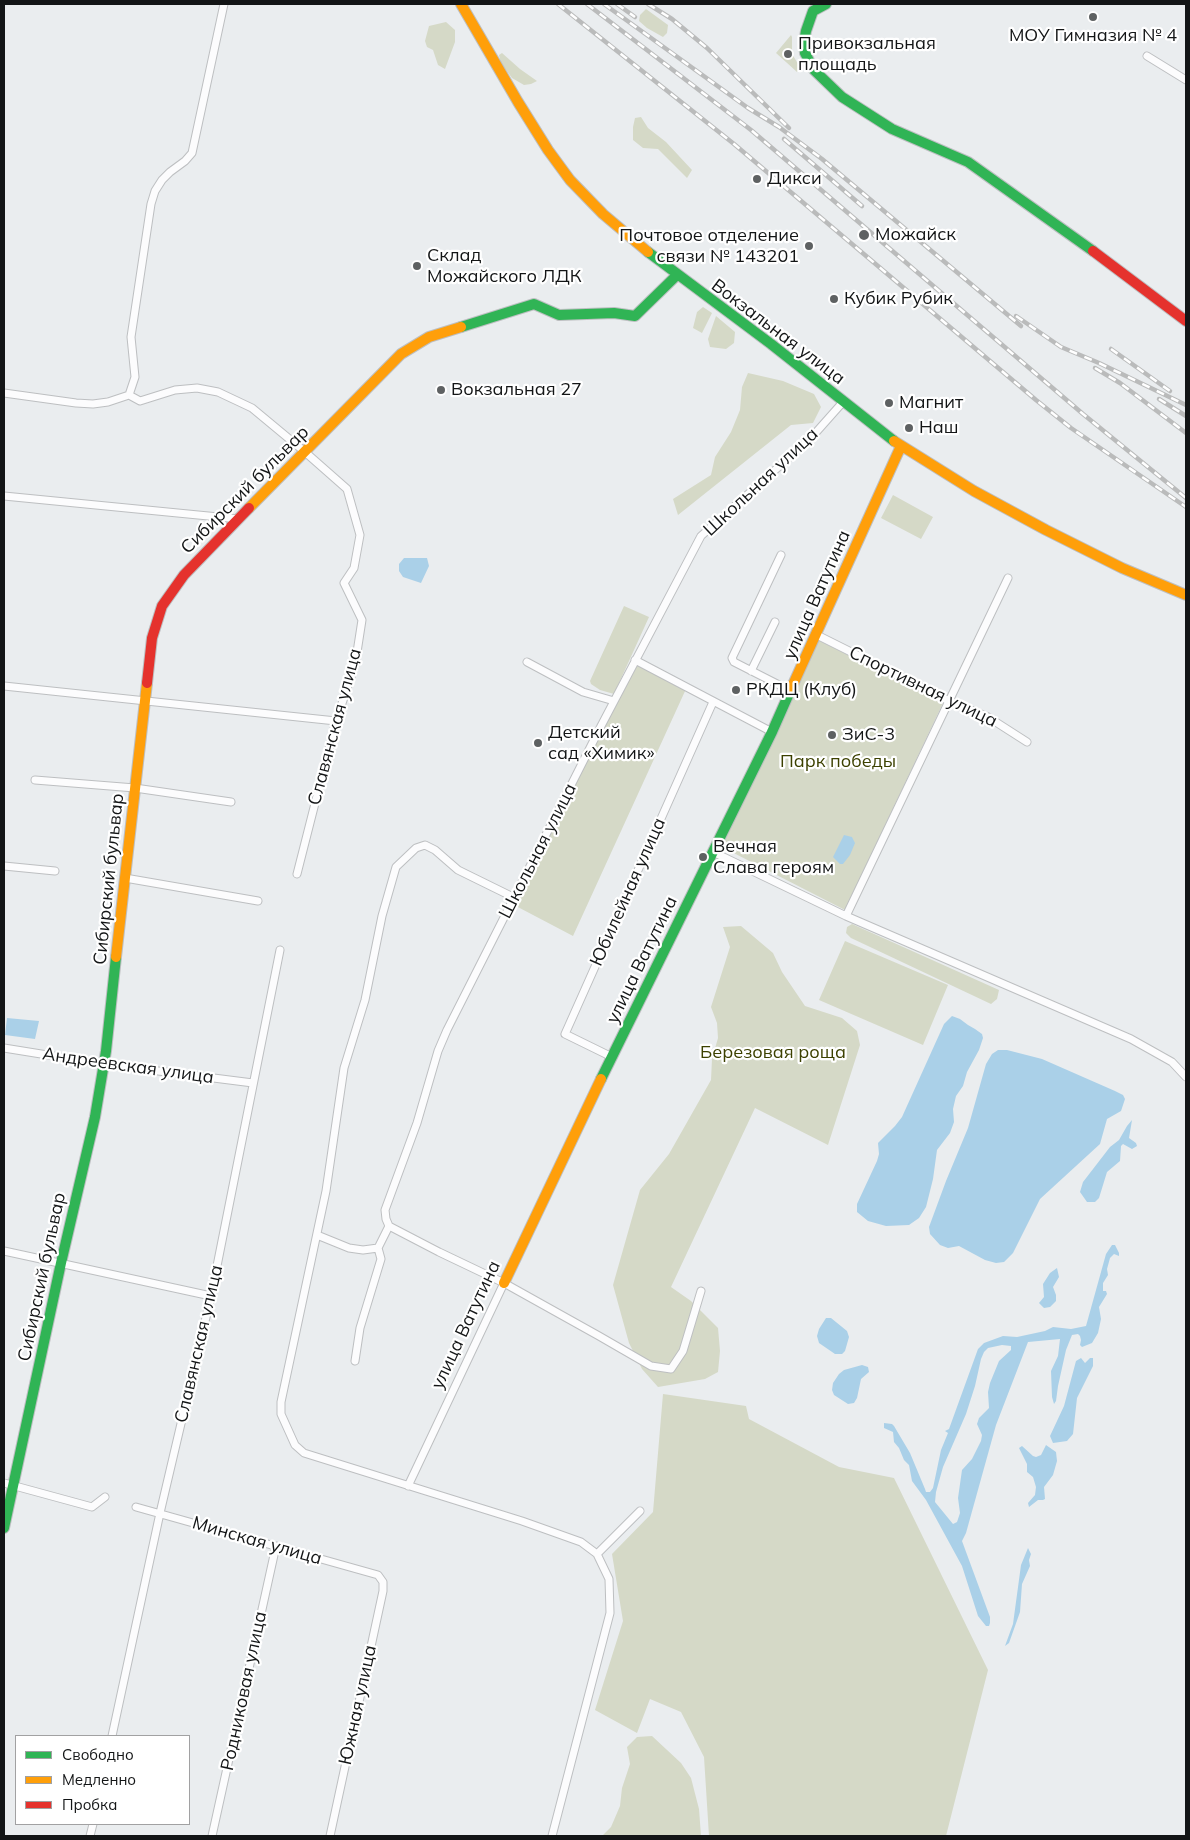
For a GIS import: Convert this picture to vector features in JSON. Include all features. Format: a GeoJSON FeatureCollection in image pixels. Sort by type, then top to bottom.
{"type":"FeatureCollection","features":[{"type":"Feature","properties":{"kind":"street"},"geometry":{"type":"LineString","coordinates":[[129,395],[135,377],[131,337],[151,204],[155,191],[162,180],[186,161],[192,153],[224,4]]}},
{"type":"Feature","properties":{"kind":"street","name":"Вокзальная улица"},"geometry":{"type":"LineString","coordinates":[[461,4],[528,118],[570,180],[603,214],[677,276],[771,344],[901,446],[974,491],[1046,530],[1122,568],[1185,596]]}},
{"type":"Feature","properties":{"kind":"street"},"geometry":{"type":"LineString","coordinates":[[818,7],[806,31],[805,52],[814,70],[842,97],[892,130],[968,162],[1052,221],[1186,321]]}},
{"type":"Feature","properties":{"kind":"street"},"geometry":{"type":"LineString","coordinates":[[1147,56],[1186,80]]}},
{"type":"Feature","properties":{"kind":"street","name":"Сибирский бульвар"},"geometry":{"type":"LineString","coordinates":[[4,1528],[9,1485],[95,1117],[103,1064],[152,638],[162,606],[184,574],[401,354],[429,337],[534,304],[559,315],[614,312],[635,316],[677,276]]}},
{"type":"Feature","properties":{"kind":"street","name":"Славянская улица"},"geometry":{"type":"LineString","coordinates":[[4,393],[76,404],[108,402],[129,395],[140,401],[174,390],[197,388],[218,392],[252,408],[346,489],[360,535],[354,568],[344,584],[362,620],[355,665],[336,722],[297,874]]}},
{"type":"Feature","properties":{"kind":"street","name":"Школьная улица"},"geometry":{"type":"LineString","coordinates":[[389,1226],[384,1210],[417,1123],[438,1051],[447,1030],[614,700],[701,536],[811,438],[843,402]]}},
{"type":"Feature","properties":{"kind":"street","name":"улица Ватутина"},"geometry":{"type":"LineString","coordinates":[[408,1486],[612,1057],[772,732],[901,446]]}},
{"type":"Feature","properties":{"kind":"street"},"geometry":{"type":"LineString","coordinates":[[4,496],[239,519]]}},
{"type":"Feature","properties":{"kind":"street"},"geometry":{"type":"LineString","coordinates":[[781,556],[732,655],[734,662],[791,691]]}},
{"type":"Feature","properties":{"kind":"street"},"geometry":{"type":"LineString","coordinates":[[846,916],[1008,578]]}},
{"type":"Feature","properties":{"kind":"street"},"geometry":{"type":"LineString","coordinates":[[751,671],[775,622]]}},
{"type":"Feature","properties":{"kind":"street","name":"Спортивная улица"},"geometry":{"type":"LineString","coordinates":[[817,635],[949,701],[988,717],[1027,742]]}},
{"type":"Feature","properties":{"kind":"street"},"geometry":{"type":"LineString","coordinates":[[635,660],[772,732]]}},
{"type":"Feature","properties":{"kind":"street"},"geometry":{"type":"LineString","coordinates":[[527,662],[583,692],[614,700]]}},
{"type":"Feature","properties":{"kind":"street"},"geometry":{"type":"LineString","coordinates":[[4,686],[336,722]]}},
{"type":"Feature","properties":{"kind":"street","name":"Юбилейная улица"},"geometry":{"type":"LineString","coordinates":[[612,1057],[565,1034],[713,702]]}},
{"type":"Feature","properties":{"kind":"street"},"geometry":{"type":"LineString","coordinates":[[34,780],[135,788],[231,802]]}},
{"type":"Feature","properties":{"kind":"street"},"geometry":{"type":"LineString","coordinates":[[514,898],[458,870],[435,850],[425,845],[416,848],[396,868],[382,916],[365,1000],[344,1068],[326,1191],[281,1402],[284,1423],[295,1445],[304,1453],[522,1521],[581,1542],[597,1554],[609,1579],[610,1613],[552,1836]]}},
{"type":"Feature","properties":{"kind":"street"},"geometry":{"type":"LineString","coordinates":[[713,852],[846,916],[1131,1039],[1172,1062],[1186,1077]]}},
{"type":"Feature","properties":{"kind":"street"},"geometry":{"type":"LineString","coordinates":[[4,866],[54,871]]}},
{"type":"Feature","properties":{"kind":"street"},"geometry":{"type":"LineString","coordinates":[[125,878],[258,901]]}},
{"type":"Feature","properties":{"kind":"street","name":"Славянская улица"},"geometry":{"type":"LineString","coordinates":[[112,1735],[160,1513],[211,1296],[280,950]]}},
{"type":"Feature","properties":{"kind":"street","name":"Андреевская улица"},"geometry":{"type":"LineString","coordinates":[[4,1048],[103,1064],[253,1083]]}},
{"type":"Feature","properties":{"kind":"street"},"geometry":{"type":"LineString","coordinates":[[355,1361],[360,1328],[381,1259],[378,1248],[389,1226],[438,1252],[504,1283],[651,1366],[671,1369],[683,1351],[701,1291]]}},
{"type":"Feature","properties":{"kind":"street"},"geometry":{"type":"LineString","coordinates":[[317,1235],[349,1248],[362,1250],[378,1248]]}},
{"type":"Feature","properties":{"kind":"street"},"geometry":{"type":"LineString","coordinates":[[4,1250],[211,1296]]}},
{"type":"Feature","properties":{"kind":"street"},"geometry":{"type":"LineString","coordinates":[[9,1485],[92,1508],[106,1497]]}},
{"type":"Feature","properties":{"kind":"street","name":"Минская улица"},"geometry":{"type":"LineString","coordinates":[[136,1507],[378,1575]]}},
{"type":"Feature","properties":{"kind":"street"},"geometry":{"type":"LineString","coordinates":[[597,1554],[640,1511]]}},
{"type":"Feature","properties":{"kind":"street","name":"Родниковая улица"},"geometry":{"type":"LineString","coordinates":[[212,1836],[276,1546]]}},
{"type":"Feature","properties":{"kind":"street","name":"Южная улица"},"geometry":{"type":"LineString","coordinates":[[330,1836],[383,1591],[383,1582],[378,1575]]}},
{"type":"Feature","properties":{"kind":"green space"},"geometry":{"type":"Polygon","coordinates":[[[646,9],[668,25],[667,33],[663,37],[639,21],[640,15],[646,9]]]}},
{"type":"Feature","properties":{"kind":"green space"},"geometry":{"type":"Polygon","coordinates":[[[446,22],[455,30],[455,42],[445,69],[438,65],[433,50],[427,47],[425,41],[429,26],[446,22]]]}},
{"type":"Feature","properties":{"kind":"green space"},"geometry":{"type":"Polygon","coordinates":[[[791,35],[792,54],[800,67],[797,72],[776,53],[791,35]]]}},
{"type":"Feature","properties":{"kind":"green space"},"geometry":{"type":"Polygon","coordinates":[[[502,53],[537,81],[524,85],[512,78],[501,63],[499,55],[502,53]]]}},
{"type":"Feature","properties":{"kind":"green space"},"geometry":{"type":"Polygon","coordinates":[[[641,117],[648,128],[666,142],[692,170],[687,178],[658,149],[643,148],[633,140],[635,118],[641,117]]]}},
{"type":"Feature","properties":{"kind":"green space"},"geometry":{"type":"Polygon","coordinates":[[[703,307],[712,313],[702,333],[693,328],[697,312],[703,307]]]}},
{"type":"Feature","properties":{"kind":"green space"},"geometry":{"type":"Polygon","coordinates":[[[716,316],[735,332],[734,343],[726,349],[710,347],[708,339],[716,316]]]}},
{"type":"Feature","properties":{"kind":"green space"},"geometry":{"type":"Polygon","coordinates":[[[748,373],[783,381],[814,394],[821,407],[813,423],[791,425],[678,515],[673,499],[711,475],[715,457],[731,432],[740,410],[742,387],[748,373]]]}},
{"type":"Feature","properties":{"kind":"green space"},"geometry":{"type":"Polygon","coordinates":[[[893,495],[933,517],[921,539],[881,518],[893,495]]]}},
{"type":"Feature","properties":{"kind":"green space"},"geometry":{"type":"Polygon","coordinates":[[[624,606],[649,617],[614,694],[600,690],[591,684],[590,681],[624,606]]]}},
{"type":"Feature","properties":{"kind":"green space","name":"Парк победы"},"geometry":{"type":"Polygon","coordinates":[[[818,640],[943,703],[845,910],[722,847],[818,640]]]}},
{"type":"Feature","properties":{"kind":"green space"},"geometry":{"type":"Polygon","coordinates":[[[636,662],[686,689],[573,936],[514,905],[636,662]]]}},
{"type":"Feature","properties":{"kind":"green space"},"geometry":{"type":"Polygon","coordinates":[[[852,924],[999,990],[997,999],[991,1004],[851,938],[846,933],[847,927],[852,924]]]}},
{"type":"Feature","properties":{"kind":"green space","name":"Березовая роща"},"geometry":{"type":"Polygon","coordinates":[[[741,926],[773,953],[782,972],[805,1006],[842,1018],[857,1031],[860,1045],[828,1145],[755,1108],[671,1287],[691,1301],[718,1328],[720,1351],[718,1372],[705,1379],[658,1387],[642,1369],[629,1343],[613,1285],[640,1190],[669,1154],[711,1080],[712,1059],[718,1038],[717,1023],[711,1007],[730,947],[723,927],[741,926]]]}},
{"type":"Feature","properties":{"kind":"green space"},"geometry":{"type":"Polygon","coordinates":[[[845,941],[948,985],[923,1045],[819,1000],[845,941]]]}},
{"type":"Feature","properties":{"kind":"green space"},"geometry":{"type":"Polygon","coordinates":[[[663,1394],[746,1406],[749,1419],[839,1467],[894,1478],[988,1670],[946,1836],[709,1836],[704,1757],[681,1712],[650,1699],[637,1733],[595,1710],[623,1621],[612,1554],[653,1512],[663,1394]]]}},
{"type":"Feature","properties":{"kind":"green space"},"geometry":{"type":"Polygon","coordinates":[[[652,1736],[681,1763],[691,1778],[699,1809],[701,1836],[602,1836],[611,1827],[620,1806],[622,1788],[630,1764],[627,1747],[637,1737],[652,1736]]]}},
{"type":"Feature","properties":{"kind":"water"},"geometry":{"type":"Polygon","coordinates":[[[404,558],[427,558],[429,566],[421,583],[403,577],[399,571],[399,564],[404,558]]]}},
{"type":"Feature","properties":{"kind":"water"},"geometry":{"type":"Polygon","coordinates":[[[844,835],[852,837],[855,843],[850,855],[843,864],[840,864],[833,857],[844,835]]]}},
{"type":"Feature","properties":{"kind":"water"},"geometry":{"type":"Polygon","coordinates":[[[952,1016],[975,1029],[982,1034],[983,1038],[967,1072],[963,1086],[956,1096],[953,1109],[954,1122],[950,1133],[937,1150],[933,1179],[926,1207],[919,1218],[909,1225],[886,1226],[868,1221],[857,1212],[857,1204],[877,1161],[879,1154],[878,1143],[902,1117],[944,1024],[952,1016]]]}},
{"type":"Feature","properties":{"kind":"water"},"geometry":{"type":"Polygon","coordinates":[[[7,1018],[39,1021],[35,1039],[5,1035],[7,1018]]]}},
{"type":"Feature","properties":{"kind":"water"},"geometry":{"type":"Polygon","coordinates":[[[998,1050],[1007,1050],[1042,1059],[1115,1091],[1123,1095],[1125,1099],[1121,1111],[1107,1119],[1100,1144],[1040,1199],[1013,1253],[1004,1262],[996,1263],[985,1260],[959,1246],[948,1248],[940,1245],[930,1234],[929,1227],[968,1128],[986,1064],[992,1054],[998,1050]]]}},
{"type":"Feature","properties":{"kind":"water"},"geometry":{"type":"Polygon","coordinates":[[[1132,1120],[1129,1138],[1137,1146],[1132,1149],[1123,1144],[1121,1146],[1120,1161],[1107,1172],[1099,1198],[1095,1202],[1087,1202],[1080,1192],[1083,1182],[1110,1147],[1119,1140],[1132,1120]]]}},
{"type":"Feature","properties":{"kind":"water"},"geometry":{"type":"Polygon","coordinates":[[[1112,1245],[1115,1245],[1119,1256],[1114,1254],[1110,1258],[1107,1269],[1108,1275],[1103,1283],[1103,1291],[1106,1291],[1107,1294],[1099,1307],[1101,1319],[1098,1333],[1092,1343],[1082,1347],[1080,1345],[1080,1336],[1078,1334],[1072,1335],[1066,1350],[1056,1401],[1054,1404],[1051,1371],[1058,1356],[1060,1339],[1028,1342],[996,1425],[966,1533],[962,1541],[990,1617],[989,1626],[986,1626],[978,1616],[962,1566],[926,1500],[912,1481],[909,1465],[894,1442],[893,1432],[884,1428],[884,1423],[894,1426],[910,1453],[926,1492],[930,1492],[933,1488],[941,1450],[948,1433],[945,1431],[949,1429],[978,1349],[984,1343],[1003,1336],[1017,1337],[1045,1331],[1053,1327],[1071,1329],[1086,1326],[1106,1254],[1112,1245]],[[1002,1345],[988,1348],[984,1352],[966,1414],[943,1467],[935,1502],[953,1524],[957,1522],[960,1513],[958,1498],[962,1470],[972,1459],[981,1441],[982,1435],[977,1424],[979,1418],[989,1408],[988,1392],[990,1383],[999,1361],[1011,1350],[1011,1346],[1002,1345]]]}},
{"type":"Feature","properties":{"kind":"water"},"geometry":{"type":"Polygon","coordinates":[[[1057,1268],[1059,1277],[1053,1287],[1056,1301],[1050,1307],[1044,1308],[1039,1303],[1044,1297],[1043,1284],[1050,1273],[1057,1268]]]}},
{"type":"Feature","properties":{"kind":"water"},"geometry":{"type":"Polygon","coordinates":[[[826,1318],[831,1318],[847,1331],[849,1337],[845,1351],[842,1354],[835,1354],[819,1343],[817,1336],[826,1318]]]}},
{"type":"Feature","properties":{"kind":"water"},"geometry":{"type":"Polygon","coordinates":[[[1081,1358],[1085,1363],[1090,1358],[1093,1358],[1093,1366],[1077,1398],[1073,1434],[1067,1441],[1053,1443],[1050,1436],[1064,1406],[1076,1361],[1081,1358]]]}},
{"type":"Feature","properties":{"kind":"water"},"geometry":{"type":"Polygon","coordinates":[[[862,1365],[868,1367],[869,1372],[861,1379],[854,1403],[848,1404],[834,1395],[832,1390],[833,1383],[844,1370],[862,1365]]]}},
{"type":"Feature","properties":{"kind":"water"},"geometry":{"type":"Polygon","coordinates":[[[1046,1445],[1056,1452],[1057,1461],[1053,1475],[1044,1487],[1045,1499],[1038,1500],[1029,1507],[1028,1503],[1035,1495],[1036,1487],[1033,1477],[1027,1472],[1027,1464],[1019,1448],[1022,1446],[1036,1457],[1041,1455],[1046,1445]]]}},
{"type":"Feature","properties":{"kind":"water"},"geometry":{"type":"Polygon","coordinates":[[[1028,1548],[1031,1554],[1030,1566],[1022,1584],[1020,1612],[1009,1643],[1005,1646],[1013,1624],[1021,1565],[1028,1548]]]}},
{"type":"Feature","properties":{"kind":"railway"},"geometry":{"type":"LineString","coordinates":[[558,4],[734,144],[1036,400],[1071,428],[1186,507]]}},
{"type":"Feature","properties":{"kind":"railway"},"geometry":{"type":"LineString","coordinates":[[587,4],[751,130],[1083,414],[1186,498]]}},
{"type":"Feature","properties":{"kind":"railway"},"geometry":{"type":"LineString","coordinates":[[604,4],[822,159],[1021,326]]}},
{"type":"Feature","properties":{"kind":"railway"},"geometry":{"type":"LineString","coordinates":[[617,4],[635,17]]}},
{"type":"Feature","properties":{"kind":"railway"},"geometry":{"type":"LineString","coordinates":[[648,4],[672,19],[707,48],[789,128]]}},
{"type":"Feature","properties":{"kind":"railway"},"geometry":{"type":"LineString","coordinates":[[784,139],[862,206]]}},
{"type":"Feature","properties":{"kind":"railway"},"geometry":{"type":"LineString","coordinates":[[1016,316],[1061,347],[1186,405]]}},
{"type":"Feature","properties":{"kind":"railway"},"geometry":{"type":"LineString","coordinates":[[1111,349],[1170,391]]}},
{"type":"Feature","properties":{"kind":"railway"},"geometry":{"type":"LineString","coordinates":[[1095,368],[1120,383],[1186,433]]}},
{"type":"Feature","properties":{"kind":"railway"},"geometry":{"type":"LineString","coordinates":[[1159,399],[1186,416]]}},
{"type":"Feature","properties":{"kind":"traffic: fast"},"geometry":{"type":"LineString","coordinates":[[813,11],[826,4]]}},
{"type":"Feature","properties":{"kind":"traffic: fast"},"geometry":{"type":"LineString","coordinates":[[813,11],[806,31],[805,53],[814,70],[842,97],[892,129],[968,162],[1093,251]]}},
{"type":"Feature","properties":{"kind":"traffic: fast"},"geometry":{"type":"LineString","coordinates":[[648,252],[771,344],[894,441]]}},
{"type":"Feature","properties":{"kind":"traffic: fast"},"geometry":{"type":"LineString","coordinates":[[461,327],[534,304],[559,315],[614,313],[635,316],[677,275]]}},
{"type":"Feature","properties":{"kind":"traffic: fast"},"geometry":{"type":"LineString","coordinates":[[601,1079],[772,732],[791,689]]}},
{"type":"Feature","properties":{"kind":"traffic: fast"},"geometry":{"type":"LineString","coordinates":[[4,1528],[61,1263],[95,1117],[106,1051],[116,957]]}},
{"type":"Feature","properties":{"kind":"traffic: slow"},"geometry":{"type":"LineString","coordinates":[[461,4],[518,102],[548,150],[570,180],[603,214],[648,252]]}},
{"type":"Feature","properties":{"kind":"traffic: slow"},"geometry":{"type":"LineString","coordinates":[[249,508],[401,354],[429,337],[461,327]]}},
{"type":"Feature","properties":{"kind":"traffic: slow"},"geometry":{"type":"LineString","coordinates":[[894,441],[974,491],[1046,530],[1122,568],[1186,595]]}},
{"type":"Feature","properties":{"kind":"traffic: slow"},"geometry":{"type":"LineString","coordinates":[[791,689],[901,446]]}},
{"type":"Feature","properties":{"kind":"traffic: slow"},"geometry":{"type":"LineString","coordinates":[[116,957],[147,683]]}},
{"type":"Feature","properties":{"kind":"traffic: slow"},"geometry":{"type":"LineString","coordinates":[[504,1283],[601,1079]]}},
{"type":"Feature","properties":{"kind":"traffic: jam"},"geometry":{"type":"LineString","coordinates":[[1093,251],[1186,321]]}},
{"type":"Feature","properties":{"kind":"traffic: jam"},"geometry":{"type":"LineString","coordinates":[[147,683],[152,638],[162,606],[184,575],[249,508]]}},
{"type":"Feature","properties":{"kind":"place","name":"МОУ Гимназия № 4"},"geometry":{"type":"Point","coordinates":[1093,17]}},
{"type":"Feature","properties":{"kind":"place","name":"Привокзальная площадь"},"geometry":{"type":"Point","coordinates":[788,54]}},
{"type":"Feature","properties":{"kind":"place","name":"Дикси"},"geometry":{"type":"Point","coordinates":[757,179]}},
{"type":"Feature","properties":{"kind":"place","name":"Можайск"},"geometry":{"type":"Point","coordinates":[864,235]}},
{"type":"Feature","properties":{"kind":"place","name":"Почтовое отделение связи № 143201"},"geometry":{"type":"Point","coordinates":[809,246]}},
{"type":"Feature","properties":{"kind":"place","name":"Склад Можайского ЛДК"},"geometry":{"type":"Point","coordinates":[417,266]}},
{"type":"Feature","properties":{"kind":"place","name":"Кубик Рубик"},"geometry":{"type":"Point","coordinates":[834,299]}},
{"type":"Feature","properties":{"kind":"place","name":"Вокзальная 27"},"geometry":{"type":"Point","coordinates":[441,390]}},
{"type":"Feature","properties":{"kind":"place","name":"Магнит"},"geometry":{"type":"Point","coordinates":[889,403]}},
{"type":"Feature","properties":{"kind":"place","name":"Наш"},"geometry":{"type":"Point","coordinates":[909,428]}},
{"type":"Feature","properties":{"kind":"place","name":"РКДЦ (Клуб)"},"geometry":{"type":"Point","coordinates":[736,690]}},
{"type":"Feature","properties":{"kind":"place","name":"ЗиС-3"},"geometry":{"type":"Point","coordinates":[832,735]}},
{"type":"Feature","properties":{"kind":"place","name":"Детский сад «Химик»"},"geometry":{"type":"Point","coordinates":[538,743]}},
{"type":"Feature","properties":{"kind":"place","name":"Вечная Слава героям"},"geometry":{"type":"Point","coordinates":[703,857]}}]}
